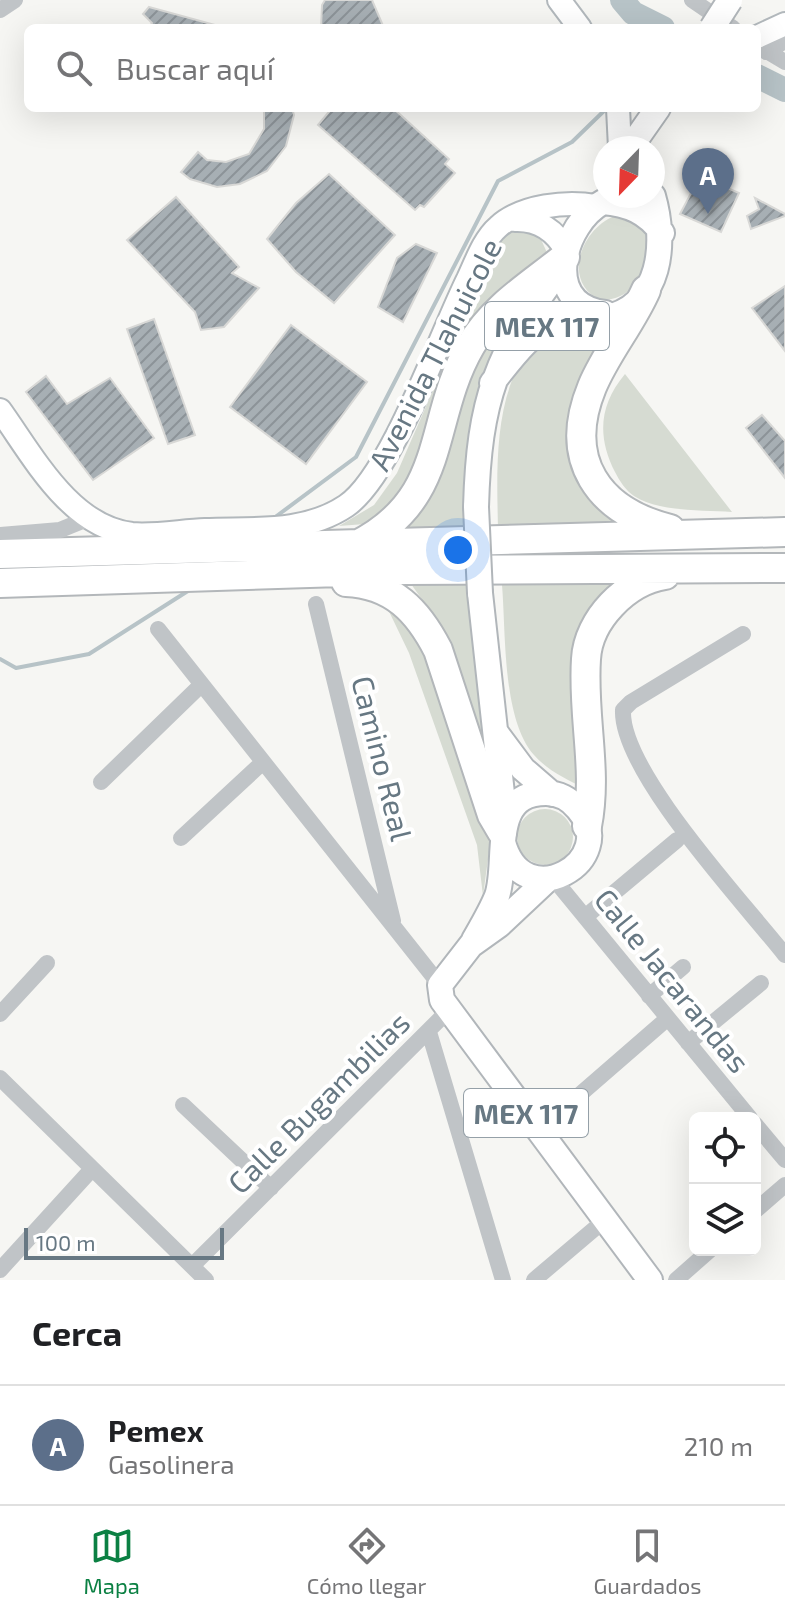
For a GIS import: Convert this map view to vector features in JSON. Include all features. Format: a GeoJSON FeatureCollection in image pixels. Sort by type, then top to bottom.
{"type":"FeatureCollection","features":[{"type":"Feature","properties":{"kind":"highway"},"geometry":{"type":"LineString","coordinates":[[354,546],[389,525],[413,500],[433,456],[462,362],[478,333],[495,313],[565,259]]}},
{"type":"Feature","properties":{"kind":"highway"},"geometry":{"type":"LineString","coordinates":[[646,290],[592,387],[581,434],[584,460],[601,492],[621,509],[663,527],[695,534]]}},
{"type":"Feature","properties":{"kind":"highway"},"geometry":{"type":"LineString","coordinates":[[0,554],[785,532]]}},
{"type":"Feature","properties":{"kind":"highway"},"geometry":{"type":"LineString","coordinates":[[0,583],[405,570],[690,571],[785,568]]}},
{"type":"Feature","properties":{"kind":"highway"},"geometry":{"type":"LineString","coordinates":[[587,826],[593,794],[586,657],[601,616],[627,592],[658,576],[690,571]]}},
{"type":"Feature","properties":{"kind":"highway"},"geometry":{"type":"LineString","coordinates":[[278,574],[314,581],[365,583],[388,592],[411,607],[438,650],[492,815],[503,832]]}},
{"type":"Feature","properties":{"kind":"main road"},"geometry":{"type":"LineString","coordinates":[[559,0],[577,24]]}},
{"type":"Feature","properties":{"kind":"main road"},"geometry":{"type":"LineString","coordinates":[[715,24],[730,0]]}},
{"type":"Feature","properties":{"kind":"main road"},"geometry":{"type":"LineString","coordinates":[[761,44],[785,24]]}},
{"type":"Feature","properties":{"kind":"main road"},"geometry":{"type":"LineString","coordinates":[[618,112],[619,136]]}},
{"type":"Feature","properties":{"kind":"main road"},"geometry":{"type":"LineString","coordinates":[[639,136],[656,112]]}},
{"type":"Feature","properties":{"kind":"main road"},"geometry":{"type":"LineString","coordinates":[[652,136],[658,112]]}},
{"type":"Feature","properties":{"kind":"main road"},"geometry":{"type":"LineString","coordinates":[[506,221],[562,204],[593,202]]}},
{"type":"Feature","properties":{"kind":"main road","name":"MEX 117"},"geometry":{"type":"LineString","coordinates":[[551,879],[522,872],[509,859],[503,832],[480,593],[476,507],[478,449],[492,383],[525,320],[598,208]]}},
{"type":"Feature","properties":{"kind":"main road"},"geometry":{"type":"LineString","coordinates":[[633,208],[662,233]]}},
{"type":"Feature","properties":{"kind":"main road","name":"MEX 117"},"geometry":{"type":"LineString","coordinates":[[492,383],[544,328],[565,319],[605,318],[623,311],[646,290],[660,258],[662,233],[656,208]]}},
{"type":"Feature","properties":{"kind":"main road","name":"MEX 117"},"geometry":{"type":"LineString","coordinates":[[506,221],[525,220],[542,225],[559,239],[569,291],[584,306],[607,313],[623,311]]}},
{"type":"Feature","properties":{"kind":"main road","name":"Avenida Tlahuicole"},"geometry":{"type":"LineString","coordinates":[[0,410],[45,473],[87,519],[132,534],[304,526],[347,506],[380,470],[467,281],[489,239],[506,221]]}},
{"type":"Feature","properties":{"kind":"main road","name":"MEX 117"},"geometry":{"type":"LineString","coordinates":[[471,945],[551,879],[574,868],[587,849],[587,826],[575,805],[552,794],[523,769],[494,728]]}},
{"type":"Feature","properties":{"kind":"main road"},"geometry":{"type":"LineString","coordinates":[[503,832],[523,799],[552,794]]}},
{"type":"Feature","properties":{"kind":"main road","name":"MEX 117"},"geometry":{"type":"LineString","coordinates":[[503,832],[497,895],[471,945],[440,985],[442,1000],[650,1280]]}},
{"type":"Feature","properties":{"kind":"street"},"geometry":{"type":"LineString","coordinates":[[692,0],[727,24]]}},
{"type":"Feature","properties":{"kind":"street"},"geometry":{"type":"LineString","coordinates":[[761,45],[785,41]]}},
{"type":"Feature","properties":{"kind":"street"},"geometry":{"type":"LineString","coordinates":[[761,46],[785,62]]}},
{"type":"Feature","properties":{"kind":"street"},"geometry":{"type":"LineString","coordinates":[[0,535],[60,530],[87,519]]}},
{"type":"Feature","properties":{"kind":"street","name":"Camino Real"},"geometry":{"type":"LineString","coordinates":[[316,604],[394,926]]}},
{"type":"Feature","properties":{"kind":"street"},"geometry":{"type":"LineString","coordinates":[[158,629],[440,985]]}},
{"type":"Feature","properties":{"kind":"street"},"geometry":{"type":"LineString","coordinates":[[743,634],[631,702],[623,710],[623,725],[656,795],[785,955]]}},
{"type":"Feature","properties":{"kind":"street"},"geometry":{"type":"LineString","coordinates":[[101,782],[201,685]]}},
{"type":"Feature","properties":{"kind":"street"},"geometry":{"type":"LineString","coordinates":[[181,838],[262,763]]}},
{"type":"Feature","properties":{"kind":"street"},"geometry":{"type":"LineString","coordinates":[[585,917],[677,840]]}},
{"type":"Feature","properties":{"kind":"street","name":"Calle Jacarandas"},"geometry":{"type":"LineString","coordinates":[[551,879],[745,1112]]}},
{"type":"Feature","properties":{"kind":"street"},"geometry":{"type":"LineString","coordinates":[[0,1014],[47,963]]}},
{"type":"Feature","properties":{"kind":"street"},"geometry":{"type":"LineString","coordinates":[[649,996],[683,967]]}},
{"type":"Feature","properties":{"kind":"street"},"geometry":{"type":"LineString","coordinates":[[688,1043],[761,983]]}},
{"type":"Feature","properties":{"kind":"street","name":"Calle Bugambilias"},"geometry":{"type":"LineString","coordinates":[[192,1266],[449,1010]]}},
{"type":"Feature","properties":{"kind":"street"},"geometry":{"type":"LineString","coordinates":[[539,1130],[668,1018]]}},
{"type":"Feature","properties":{"kind":"street"},"geometry":{"type":"LineString","coordinates":[[429,1032],[438,1072],[503,1280]]}},
{"type":"Feature","properties":{"kind":"street"},"geometry":{"type":"LineString","coordinates":[[0,1078],[206,1280]]}},
{"type":"Feature","properties":{"kind":"street"},"geometry":{"type":"LineString","coordinates":[[183,1105],[271,1188]]}},
{"type":"Feature","properties":{"kind":"street"},"geometry":{"type":"LineString","coordinates":[[761,1131],[785,1160]]}},
{"type":"Feature","properties":{"kind":"street"},"geometry":{"type":"LineString","coordinates":[[0,1270],[92,1169]]}},
{"type":"Feature","properties":{"kind":"street"},"geometry":{"type":"LineString","coordinates":[[761,1206],[785,1185]]}},
{"type":"Feature","properties":{"kind":"street"},"geometry":{"type":"LineString","coordinates":[[534,1280],[606,1219]]}},
{"type":"Feature","properties":{"kind":"street"},"geometry":{"type":"LineString","coordinates":[[676,1280],[703,1256]]}},
{"type":"Feature","properties":{"kind":"shaded area"},"geometry":{"type":"Polygon","coordinates":[[[618,215],[642,218],[655,249],[636,284],[622,296],[601,300],[588,292],[581,281],[581,255],[594,230],[618,215]]]}},
{"type":"Feature","properties":{"kind":"shaded area"},"geometry":{"type":"Polygon","coordinates":[[[517,226],[539,235],[549,257],[492,305],[411,492],[365,524],[339,526],[374,505],[397,473],[494,250],[501,237],[517,226]]]}},
{"type":"Feature","properties":{"kind":"shaded area"},"geometry":{"type":"Polygon","coordinates":[[[524,301],[465,530],[391,531],[464,368],[524,301]]]}},
{"type":"Feature","properties":{"kind":"shaded area"},"geometry":{"type":"Polygon","coordinates":[[[614,326],[579,408],[624,525],[498,529],[497,475],[503,414],[510,386],[522,361],[540,341],[565,328],[614,326]]]}},
{"type":"Feature","properties":{"kind":"shaded area"},"geometry":{"type":"Polygon","coordinates":[[[625,374],[732,512],[656,505],[634,496],[623,485],[609,459],[603,434],[610,397],[625,374]]]}},
{"type":"Feature","properties":{"kind":"shaded area"},"geometry":{"type":"Polygon","coordinates":[[[629,576],[598,607],[586,789],[558,775],[534,755],[516,720],[508,674],[502,585],[629,576]]]}},
{"type":"Feature","properties":{"kind":"shaded area"},"geometry":{"type":"Polygon","coordinates":[[[411,584],[475,585],[495,785],[445,632],[411,584]]]}},
{"type":"Feature","properties":{"kind":"shaded area"},"geometry":{"type":"Polygon","coordinates":[[[384,601],[394,605],[432,664],[491,837],[483,896],[477,845],[409,653],[384,601]]]}},
{"type":"Feature","properties":{"kind":"shaded area"},"geometry":{"type":"Polygon","coordinates":[[[545,809],[565,817],[573,837],[565,857],[545,865],[525,857],[517,837],[525,817],[545,809]]]}},
{"type":"Feature","properties":{"kind":"building"},"geometry":{"type":"Polygon","coordinates":[[[325,0],[372,0],[382,24],[321,24],[325,0]]]}},
{"type":"Feature","properties":{"kind":"building"},"geometry":{"type":"Polygon","coordinates":[[[149,7],[211,24],[151,24],[143,14],[149,7]]]}},
{"type":"Feature","properties":{"kind":"building"},"geometry":{"type":"Polygon","coordinates":[[[264,112],[293,112],[286,146],[267,171],[240,184],[217,187],[190,179],[181,172],[198,152],[207,160],[226,162],[249,154],[264,129],[264,112]]]}},
{"type":"Feature","properties":{"kind":"building"},"geometry":{"type":"Polygon","coordinates":[[[329,112],[397,112],[449,159],[445,164],[455,173],[424,207],[420,205],[415,210],[318,125],[329,112]]]}},
{"type":"Feature","properties":{"kind":"building"},"geometry":{"type":"Polygon","coordinates":[[[329,174],[395,235],[334,303],[296,272],[267,239],[296,203],[329,174]]]}},
{"type":"Feature","properties":{"kind":"building"},"geometry":{"type":"Polygon","coordinates":[[[700,176],[739,193],[721,232],[680,214],[700,176]]]}},
{"type":"Feature","properties":{"kind":"building"},"geometry":{"type":"Polygon","coordinates":[[[176,197],[239,267],[232,273],[259,288],[224,327],[201,330],[195,312],[127,240],[176,197]]]}},
{"type":"Feature","properties":{"kind":"building"},"geometry":{"type":"Polygon","coordinates":[[[755,198],[785,216],[751,229],[747,216],[759,209],[755,198]]]}},
{"type":"Feature","properties":{"kind":"building"},"geometry":{"type":"Polygon","coordinates":[[[416,244],[437,253],[403,322],[378,307],[397,258],[416,244]]]}},
{"type":"Feature","properties":{"kind":"building"},"geometry":{"type":"Polygon","coordinates":[[[785,286],[785,351],[752,308],[785,286]]]}},
{"type":"Feature","properties":{"kind":"building"},"geometry":{"type":"Polygon","coordinates":[[[154,319],[195,435],[168,444],[127,329],[154,319]]]}},
{"type":"Feature","properties":{"kind":"building"},"geometry":{"type":"Polygon","coordinates":[[[291,325],[367,382],[306,464],[230,407],[291,325]]]}},
{"type":"Feature","properties":{"kind":"building"},"geometry":{"type":"Polygon","coordinates":[[[46,376],[67,404],[110,378],[154,438],[93,480],[26,392],[46,376]]]}},
{"type":"Feature","properties":{"kind":"building"},"geometry":{"type":"Polygon","coordinates":[[[762,415],[785,441],[785,478],[746,428],[762,415]]]}},
{"type":"Feature","properties":{"kind":"waterway"},"geometry":{"type":"LineString","coordinates":[[622,0],[633,13],[655,24]]}},
{"type":"Feature","properties":{"kind":"waterway"},"geometry":{"type":"LineString","coordinates":[[761,78],[785,90]]}},
{"type":"Feature","properties":{"kind":"waterway"},"geometry":{"type":"LineString","coordinates":[[274,518],[356,457],[498,181],[572,142],[603,112]]}},
{"type":"Feature","properties":{"kind":"waterway"},"geometry":{"type":"LineString","coordinates":[[0,659],[16,668],[89,654],[191,589]]}},
{"type":"Feature","properties":{"kind":"place","name":"Pemex"},"geometry":{"type":"Point","coordinates":[708,214]}}]}
